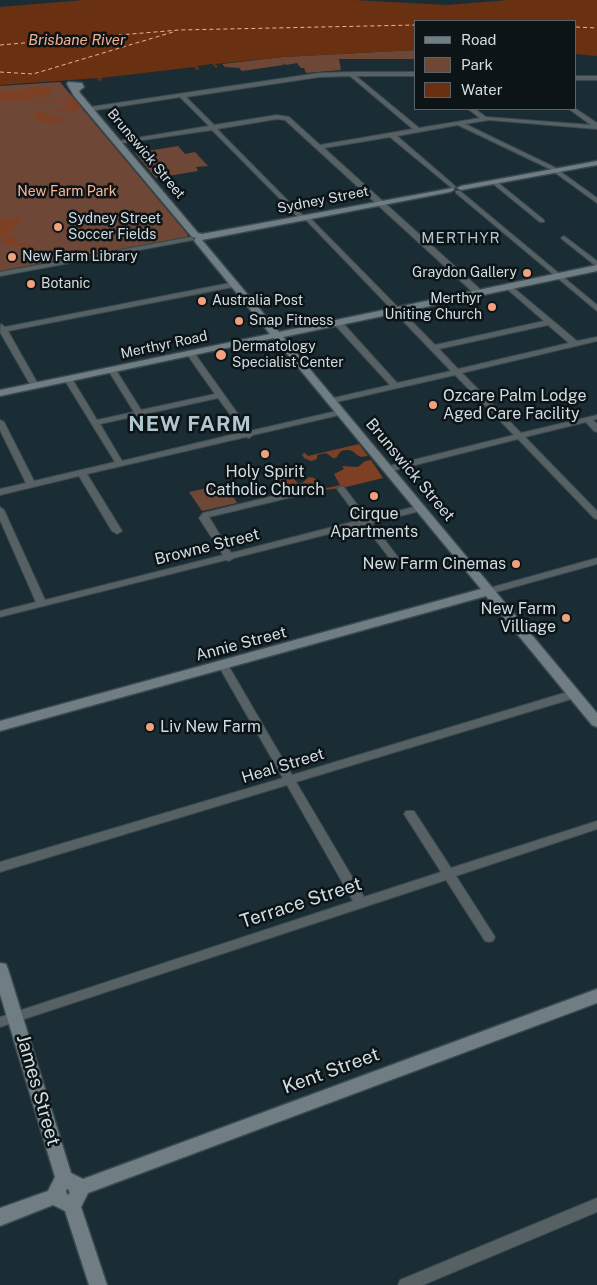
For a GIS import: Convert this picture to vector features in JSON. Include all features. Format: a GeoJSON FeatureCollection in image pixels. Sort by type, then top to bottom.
{"type":"FeatureCollection","features":[{"type":"Feature","properties":{"kind":"street"},"geometry":{"type":"LineString","coordinates":[[352,74],[418,130]]}},
{"type":"Feature","properties":{"kind":"street"},"geometry":{"type":"LineString","coordinates":[[91,110],[314,75],[414,74]]}},
{"type":"Feature","properties":{"kind":"street"},"geometry":{"type":"LineString","coordinates":[[577,78],[597,78]]}},
{"type":"Feature","properties":{"kind":"street","name":"Brunswick Street"},"geometry":{"type":"LineString","coordinates":[[76,90],[196,238],[597,722]]}},
{"type":"Feature","properties":{"kind":"street"},"geometry":{"type":"LineString","coordinates":[[182,96],[299,215],[308,219],[597,516]]}},
{"type":"Feature","properties":{"kind":"street"},"geometry":{"type":"LineString","coordinates":[[472,110],[484,118]]}},
{"type":"Feature","properties":{"kind":"street"},"geometry":{"type":"LineString","coordinates":[[573,110],[597,126]]}},
{"type":"Feature","properties":{"kind":"street"},"geometry":{"type":"LineString","coordinates":[[118,143],[285,117],[479,293]]}},
{"type":"Feature","properties":{"kind":"street"},"geometry":{"type":"LineString","coordinates":[[319,147],[484,118],[597,126]]}},
{"type":"Feature","properties":{"kind":"street"},"geometry":{"type":"LineString","coordinates":[[458,123],[556,170],[597,200]]}},
{"type":"Feature","properties":{"kind":"street"},"geometry":{"type":"LineString","coordinates":[[391,134],[597,309]]}},
{"type":"Feature","properties":{"kind":"street","name":"Sydney Street"},"geometry":{"type":"LineString","coordinates":[[0,274],[597,163]]}},
{"type":"Feature","properties":{"kind":"street"},"geometry":{"type":"LineString","coordinates":[[494,182],[542,221]]}},
{"type":"Feature","properties":{"kind":"street"},"geometry":{"type":"LineString","coordinates":[[564,238],[597,266]]}},
{"type":"Feature","properties":{"kind":"street","name":"Merthyr Road"},"geometry":{"type":"LineString","coordinates":[[0,393],[479,293],[597,266]]}},
{"type":"Feature","properties":{"kind":"street"},"geometry":{"type":"LineString","coordinates":[[35,386],[1,328],[235,284]]}},
{"type":"Feature","properties":{"kind":"street"},"geometry":{"type":"LineString","coordinates":[[510,286],[575,344]]}},
{"type":"Feature","properties":{"kind":"street"},"geometry":{"type":"LineString","coordinates":[[338,322],[394,385]]}},
{"type":"Feature","properties":{"kind":"street"},"geometry":{"type":"LineString","coordinates":[[433,348],[550,322]]}},
{"type":"Feature","properties":{"kind":"street"},"geometry":{"type":"LineString","coordinates":[[332,400],[597,339]]}},
{"type":"Feature","properties":{"kind":"street"},"geometry":{"type":"LineString","coordinates":[[190,353],[249,435]]}},
{"type":"Feature","properties":{"kind":"street"},"geometry":{"type":"LineString","coordinates":[[112,370],[139,413]]}},
{"type":"Feature","properties":{"kind":"street"},"geometry":{"type":"LineString","coordinates":[[68,379],[120,464]]}},
{"type":"Feature","properties":{"kind":"street"},"geometry":{"type":"LineString","coordinates":[[95,423],[220,395]]}},
{"type":"Feature","properties":{"kind":"street"},"geometry":{"type":"LineString","coordinates":[[0,492],[341,412]]}},
{"type":"Feature","properties":{"kind":"street"},"geometry":{"type":"LineString","coordinates":[[388,469],[597,417]]}},
{"type":"Feature","properties":{"kind":"street"},"geometry":{"type":"LineString","coordinates":[[587,419],[597,429]]}},
{"type":"Feature","properties":{"kind":"street"},"geometry":{"type":"LineString","coordinates":[[0,422],[31,485]]}},
{"type":"Feature","properties":{"kind":"street"},"geometry":{"type":"LineString","coordinates":[[82,473],[117,531]]}},
{"type":"Feature","properties":{"kind":"street"},"geometry":{"type":"LineString","coordinates":[[341,489],[394,558]]}},
{"type":"Feature","properties":{"kind":"street"},"geometry":{"type":"LineString","coordinates":[[229,558],[204,518],[206,515],[310,490]]}},
{"type":"Feature","properties":{"kind":"street","name":"Browne Street"},"geometry":{"type":"LineString","coordinates":[[0,614],[229,558],[421,508]]}},
{"type":"Feature","properties":{"kind":"street"},"geometry":{"type":"LineString","coordinates":[[0,510],[42,604]]}},
{"type":"Feature","properties":{"kind":"street"},"geometry":{"type":"LineString","coordinates":[[489,591],[597,561]]}},
{"type":"Feature","properties":{"kind":"street","name":"Annie Street"},"geometry":{"type":"LineString","coordinates":[[0,726],[489,591]]}},
{"type":"Feature","properties":{"kind":"street"},"geometry":{"type":"LineString","coordinates":[[223,665],[361,903]]}},
{"type":"Feature","properties":{"kind":"street","name":"Heal Street"},"geometry":{"type":"LineString","coordinates":[[0,867],[574,694]]}},
{"type":"Feature","properties":{"kind":"street"},"geometry":{"type":"LineString","coordinates":[[410,814],[489,937]]}},
{"type":"Feature","properties":{"kind":"street","name":"Terrace Street"},"geometry":{"type":"LineString","coordinates":[[8,1019],[597,825]]}},
{"type":"Feature","properties":{"kind":"street","name":"James Street"},"geometry":{"type":"LineString","coordinates":[[0,969],[8,1019],[98,1285]]}},
{"type":"Feature","properties":{"kind":"street","name":"Kent Street"},"geometry":{"type":"LineString","coordinates":[[0,1217],[597,996]]}},
{"type":"Feature","properties":{"kind":"street"},"geometry":{"type":"LineString","coordinates":[[406,1285],[597,1205]]}},
{"type":"Feature","properties":{"kind":"green space"},"geometry":{"type":"Polygon","coordinates":[[[414,50],[414,59],[339,59],[341,70],[306,73],[304,68],[301,68],[297,63],[286,65],[282,63],[284,65],[242,71],[239,68],[225,67],[222,64],[283,57],[414,50]]]}},
{"type":"Feature","properties":{"kind":"green space","name":"New Farm Park"},"geometry":{"type":"Polygon","coordinates":[[[60,82],[188,235],[187,237],[0,271],[0,86],[60,82]]]}},
{"type":"Feature","properties":{"kind":"green space"},"geometry":{"type":"Polygon","coordinates":[[[178,146],[185,154],[195,152],[208,166],[196,167],[198,171],[156,178],[135,153],[178,146]]]}},
{"type":"Feature","properties":{"kind":"green space"},"geometry":{"type":"Polygon","coordinates":[[[226,484],[237,503],[202,511],[189,492],[226,484]]]}},
{"type":"Feature","properties":{"kind":"shaded area"},"geometry":{"type":"Polygon","coordinates":[[[49,87],[52,93],[20,101],[0,101],[0,92],[49,87]]]}},
{"type":"Feature","properties":{"kind":"shaded area"},"geometry":{"type":"Polygon","coordinates":[[[71,95],[83,109],[61,112],[52,111],[68,108],[65,107],[68,104],[66,101],[32,103],[71,98],[71,95]]]}},
{"type":"Feature","properties":{"kind":"shaded area"},"geometry":{"type":"Polygon","coordinates":[[[40,111],[65,121],[40,121],[33,117],[34,114],[40,111]]]}},
{"type":"Feature","properties":{"kind":"shaded area"},"geometry":{"type":"Polygon","coordinates":[[[15,218],[21,220],[15,229],[6,236],[15,237],[17,243],[36,246],[30,248],[1,243],[4,239],[0,235],[0,220],[15,218]]]}},
{"type":"Feature","properties":{"kind":"shaded area"},"geometry":{"type":"Polygon","coordinates":[[[359,444],[368,456],[361,457],[352,451],[345,450],[341,451],[336,458],[326,453],[317,455],[317,459],[311,461],[304,458],[302,454],[305,453],[308,456],[359,444]]]}},
{"type":"Feature","properties":{"kind":"shaded area"},"geometry":{"type":"Polygon","coordinates":[[[371,460],[383,478],[342,488],[314,491],[310,487],[288,491],[280,487],[276,475],[288,473],[298,483],[302,483],[309,477],[314,478],[327,488],[340,485],[334,474],[344,469],[342,466],[358,467],[365,461],[371,460]]]}},
{"type":"Feature","properties":{"kind":"water","name":"Brisbane River"},"geometry":{"type":"Polygon","coordinates":[[[84,0],[354,0],[447,5],[508,0],[597,0],[597,56],[577,54],[577,20],[414,20],[414,50],[283,57],[215,64],[218,67],[216,68],[212,64],[197,66],[200,69],[197,70],[194,67],[101,78],[102,80],[99,81],[97,79],[99,78],[0,85],[0,7],[84,0]]]}},
{"type":"Feature","properties":{"kind":"ferry route"},"geometry":{"type":"LineString","coordinates":[[0,45],[179,30],[414,25]]}},
{"type":"Feature","properties":{"kind":"ferry route"},"geometry":{"type":"LineString","coordinates":[[577,27],[597,28]]}},
{"type":"Feature","properties":{"kind":"ferry route"},"geometry":{"type":"LineString","coordinates":[[0,72],[33,74],[173,32]]}},
{"type":"Feature","properties":{"kind":"place","name":"Sydney Street Soccer Fields"},"geometry":{"type":"Point","coordinates":[58,227]}},
{"type":"Feature","properties":{"kind":"place","name":"New Farm Library"},"geometry":{"type":"Point","coordinates":[12,257]}},
{"type":"Feature","properties":{"kind":"place","name":"Graydon Gallery"},"geometry":{"type":"Point","coordinates":[527,273]}},
{"type":"Feature","properties":{"kind":"place","name":"Botanic"},"geometry":{"type":"Point","coordinates":[31,284]}},
{"type":"Feature","properties":{"kind":"place","name":"Australia Post"},"geometry":{"type":"Point","coordinates":[202,301]}},
{"type":"Feature","properties":{"kind":"place","name":"Merthyr Uniting Church"},"geometry":{"type":"Point","coordinates":[492,307]}},
{"type":"Feature","properties":{"kind":"place","name":"Snap Fitness"},"geometry":{"type":"Point","coordinates":[239,321]}},
{"type":"Feature","properties":{"kind":"place","name":"Dermatology Specialist Center"},"geometry":{"type":"Point","coordinates":[221,355]}},
{"type":"Feature","properties":{"kind":"place","name":"Ozcare Palm Lodge Aged Care Facility"},"geometry":{"type":"Point","coordinates":[433,405]}},
{"type":"Feature","properties":{"kind":"place","name":"Holy Spirit Catholic Church"},"geometry":{"type":"Point","coordinates":[265,454]}},
{"type":"Feature","properties":{"kind":"place","name":"Cirque Apartments"},"geometry":{"type":"Point","coordinates":[374,496]}},
{"type":"Feature","properties":{"kind":"place","name":"New Farm Cinemas"},"geometry":{"type":"Point","coordinates":[516,564]}},
{"type":"Feature","properties":{"kind":"place","name":"New Farm Villiage"},"geometry":{"type":"Point","coordinates":[566,618]}},
{"type":"Feature","properties":{"kind":"place","name":"Liv New Farm"},"geometry":{"type":"Point","coordinates":[150,727]}},
{"type":"Feature","properties":{"kind":"district","name":"MERTHYR"},"geometry":{"type":"Point","coordinates":[461,238]}},
{"type":"Feature","properties":{"kind":"district","name":"NEW FARM"},"geometry":{"type":"Point","coordinates":[190,425]}}]}
